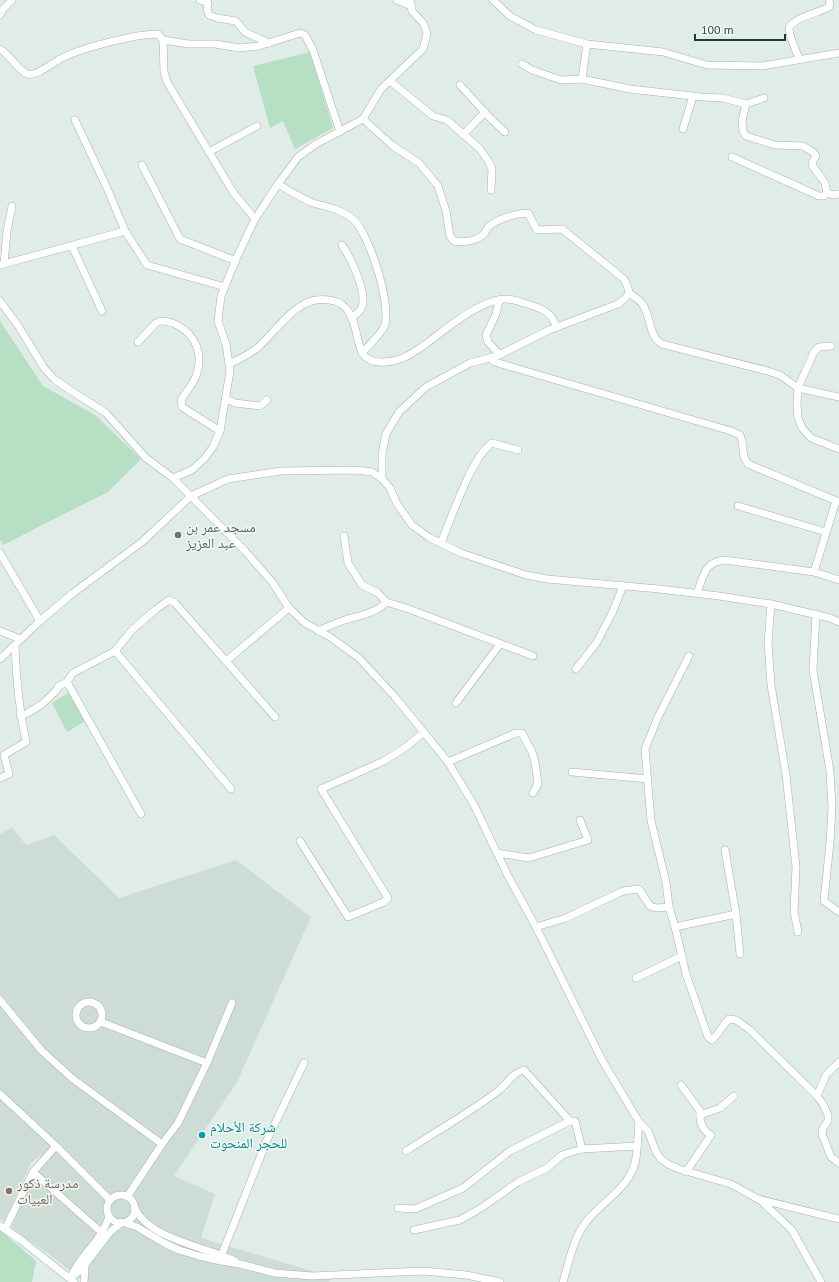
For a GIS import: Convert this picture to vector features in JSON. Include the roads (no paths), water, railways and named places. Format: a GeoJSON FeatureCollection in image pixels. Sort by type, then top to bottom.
{"type":"FeatureCollection","features":[{"type":"Feature","properties":{"kind":"street"},"geometry":{"type":"LineString","coordinates":[[0,15],[12,0]]}},
{"type":"Feature","properties":{"kind":"street"},"geometry":{"type":"LineString","coordinates":[[200,0],[208,3],[207,9],[210,15],[217,18],[236,21],[246,32],[270,43]]}},
{"type":"Feature","properties":{"kind":"street"},"geometry":{"type":"LineString","coordinates":[[173,478],[192,470],[204,459],[213,447],[220,431],[230,371],[226,344],[218,321],[221,296],[255,219],[298,157],[316,144],[363,119],[381,89],[423,49],[427,34],[424,24],[412,11],[410,3],[397,0]]}},
{"type":"Feature","properties":{"kind":"street"},"geometry":{"type":"LineString","coordinates":[[493,0],[510,16],[536,30],[587,44],[663,52],[707,65],[762,66],[839,52]]}},
{"type":"Feature","properties":{"kind":"street"},"geometry":{"type":"LineString","coordinates":[[800,59],[790,35],[789,28],[802,18],[829,7],[831,1]]}},
{"type":"Feature","properties":{"kind":"street"},"geometry":{"type":"LineString","coordinates":[[163,40],[188,44],[215,44],[239,48],[270,43],[300,33],[305,35],[313,50],[340,132]]}},
{"type":"Feature","properties":{"kind":"street"},"geometry":{"type":"LineString","coordinates":[[0,49],[26,74],[32,74],[62,58],[95,46],[149,34],[158,34],[163,40],[164,72],[167,82],[233,192],[255,219]]}},
{"type":"Feature","properties":{"kind":"street"},"geometry":{"type":"LineString","coordinates":[[582,79],[587,44]]}},
{"type":"Feature","properties":{"kind":"street"},"geometry":{"type":"LineString","coordinates":[[522,64],[532,70],[561,80],[582,79],[630,89],[723,98],[746,104],[764,98]]}},
{"type":"Feature","properties":{"kind":"street"},"geometry":{"type":"LineString","coordinates":[[390,81],[433,116],[447,120],[479,148],[492,169],[491,190]]}},
{"type":"Feature","properties":{"kind":"street"},"geometry":{"type":"LineString","coordinates":[[460,85],[506,132]]}},
{"type":"Feature","properties":{"kind":"street"},"geometry":{"type":"LineString","coordinates":[[683,129],[693,96]]}},
{"type":"Feature","properties":{"kind":"street"},"geometry":{"type":"LineString","coordinates":[[746,104],[742,121],[743,131],[746,136],[775,145],[803,146],[813,152],[816,156],[812,165],[825,183],[827,193]]}},
{"type":"Feature","properties":{"kind":"street"},"geometry":{"type":"LineString","coordinates":[[463,135],[485,112]]}},
{"type":"Feature","properties":{"kind":"street"},"geometry":{"type":"LineString","coordinates":[[363,119],[393,146],[419,163],[438,186],[446,211],[450,236],[454,241],[461,242],[482,236],[488,227],[507,217],[528,213],[537,230],[562,229],[572,236],[624,279],[629,293],[627,298],[618,304],[557,327],[500,355],[470,363],[426,387],[399,412],[386,434],[382,454],[382,479]]}},
{"type":"Feature","properties":{"kind":"street"},"geometry":{"type":"LineString","coordinates":[[75,120],[107,188],[125,231],[147,265],[225,287]]}},
{"type":"Feature","properties":{"kind":"street"},"geometry":{"type":"LineString","coordinates":[[209,152],[257,126]]}},
{"type":"Feature","properties":{"kind":"street"},"geometry":{"type":"LineString","coordinates":[[732,157],[820,196],[824,196],[827,193]]}},
{"type":"Feature","properties":{"kind":"street"},"geometry":{"type":"LineString","coordinates":[[142,165],[180,239],[236,260]]}},
{"type":"Feature","properties":{"kind":"street"},"geometry":{"type":"LineString","coordinates":[[278,184],[298,196],[338,210],[353,219],[367,241],[376,262],[387,314],[384,328],[362,353]]}},
{"type":"Feature","properties":{"kind":"street"},"geometry":{"type":"LineString","coordinates":[[827,193],[833,195],[839,194]]}},
{"type":"Feature","properties":{"kind":"street"},"geometry":{"type":"LineString","coordinates":[[12,206],[2,265],[125,231]]}},
{"type":"Feature","properties":{"kind":"street"},"geometry":{"type":"LineString","coordinates":[[342,245],[358,275],[362,294],[361,308],[352,318]]}},
{"type":"Feature","properties":{"kind":"street"},"geometry":{"type":"LineString","coordinates":[[72,246],[102,311]]}},
{"type":"Feature","properties":{"kind":"street"},"geometry":{"type":"LineString","coordinates":[[629,293],[643,304],[654,335],[658,342],[662,344],[780,374],[798,388],[839,397]]}},
{"type":"Feature","properties":{"kind":"street"},"geometry":{"type":"LineString","coordinates":[[230,364],[256,348],[289,316],[305,303],[316,300],[332,301],[344,306],[352,318],[362,353],[368,360],[377,362],[399,360],[409,355],[447,329],[460,318],[480,307],[506,299],[534,306],[550,316],[557,327]]}},
{"type":"Feature","properties":{"kind":"street"},"geometry":{"type":"LineString","coordinates":[[0,301],[19,327],[44,368],[70,390],[106,413],[146,458],[173,478],[245,551],[273,583],[289,608],[305,624],[330,637],[359,658],[395,696],[423,733],[448,762],[474,805],[508,876],[536,927],[602,1060],[639,1122],[648,1131],[656,1152],[668,1164],[686,1172],[731,1184],[758,1199],[792,1230],[821,1282]]}},
{"type":"Feature","properties":{"kind":"street"},"geometry":{"type":"LineString","coordinates":[[499,301],[496,314],[486,335],[488,342],[500,355]]}},
{"type":"Feature","properties":{"kind":"street"},"geometry":{"type":"LineString","coordinates":[[138,342],[156,322],[160,321],[165,321],[178,326],[191,336],[195,342],[199,355],[198,368],[196,377],[181,400],[182,408],[220,431]]}},
{"type":"Feature","properties":{"kind":"street"},"geometry":{"type":"LineString","coordinates":[[831,346],[819,347],[814,352],[798,388],[798,418],[802,428],[811,438],[839,449]]}},
{"type":"Feature","properties":{"kind":"street"},"geometry":{"type":"LineString","coordinates":[[490,358],[495,362],[731,431],[740,435],[744,457],[748,464],[838,501],[826,532],[814,572]]}},
{"type":"Feature","properties":{"kind":"street"},"geometry":{"type":"LineString","coordinates":[[226,400],[235,404],[260,406],[267,400]]}},
{"type":"Feature","properties":{"kind":"street"},"geometry":{"type":"LineString","coordinates":[[441,543],[469,476],[486,447],[492,443],[518,450]]}},
{"type":"Feature","properties":{"kind":"street"},"geometry":{"type":"LineString","coordinates":[[0,659],[40,621],[138,545],[191,496],[228,479],[281,471],[355,470],[372,472],[382,479],[390,488],[397,504],[412,525],[430,538],[461,552],[526,575],[547,579],[698,593],[772,604],[816,614],[839,622]]}},
{"type":"Feature","properties":{"kind":"street"},"geometry":{"type":"LineString","coordinates":[[738,506],[826,532]]}},
{"type":"Feature","properties":{"kind":"street"},"geometry":{"type":"LineString","coordinates":[[344,536],[348,563],[362,585],[378,593],[386,602],[406,608],[533,656]]}},
{"type":"Feature","properties":{"kind":"street"},"geometry":{"type":"LineString","coordinates":[[0,553],[40,621]]}},
{"type":"Feature","properties":{"kind":"street"},"geometry":{"type":"LineString","coordinates":[[698,593],[708,567],[715,561],[724,560],[814,572],[839,580]]}},
{"type":"Feature","properties":{"kind":"street"},"geometry":{"type":"LineString","coordinates":[[576,669],[597,642],[613,611],[623,586]]}},
{"type":"Feature","properties":{"kind":"street"},"geometry":{"type":"LineString","coordinates":[[20,715],[26,714],[42,704],[55,692],[59,686],[67,682],[73,673],[115,651],[132,630],[155,610],[170,600],[175,603],[275,717]]}},
{"type":"Feature","properties":{"kind":"street"},"geometry":{"type":"LineString","coordinates":[[318,631],[370,612],[384,605],[386,602]]}},
{"type":"Feature","properties":{"kind":"street"},"geometry":{"type":"LineString","coordinates":[[772,604],[768,643],[771,686],[786,775],[796,867],[794,912],[798,932]]}},
{"type":"Feature","properties":{"kind":"street"},"geometry":{"type":"LineString","coordinates":[[226,661],[289,608]]}},
{"type":"Feature","properties":{"kind":"street"},"geometry":{"type":"LineString","coordinates":[[816,614],[812,670],[830,771],[835,809],[824,901],[839,912]]}},
{"type":"Feature","properties":{"kind":"street"},"geometry":{"type":"LineString","coordinates":[[0,631],[20,639]]}},
{"type":"Feature","properties":{"kind":"street"},"geometry":{"type":"LineString","coordinates":[[456,703],[500,644]]}},
{"type":"Feature","properties":{"kind":"street"},"geometry":{"type":"LineString","coordinates":[[0,778],[8,774],[4,755],[26,742],[20,715],[16,682],[15,645]]}},
{"type":"Feature","properties":{"kind":"street"},"geometry":{"type":"LineString","coordinates":[[115,651],[231,789]]}},
{"type":"Feature","properties":{"kind":"street"},"geometry":{"type":"LineString","coordinates":[[689,656],[658,717],[645,749],[651,821],[666,882],[669,907],[686,974],[708,1037],[712,1040],[718,1034],[724,1023],[729,1020],[736,1020],[750,1030],[817,1096],[828,1115],[828,1121],[823,1128],[822,1134],[831,1157],[839,1163]]}},
{"type":"Feature","properties":{"kind":"street"},"geometry":{"type":"LineString","coordinates":[[67,682],[141,814]]}},
{"type":"Feature","properties":{"kind":"street"},"geometry":{"type":"LineString","coordinates":[[300,841],[348,917],[384,902],[388,898],[321,789],[384,761],[406,747],[423,733]]}},
{"type":"Feature","properties":{"kind":"street"},"geometry":{"type":"LineString","coordinates":[[448,762],[516,733],[522,733],[532,752],[535,762],[538,784],[533,793]]}},
{"type":"Feature","properties":{"kind":"street"},"geometry":{"type":"LineString","coordinates":[[572,772],[648,779]]}},
{"type":"Feature","properties":{"kind":"street"},"geometry":{"type":"LineString","coordinates":[[497,853],[529,858],[588,840],[580,820]]}},
{"type":"Feature","properties":{"kind":"street"},"geometry":{"type":"LineString","coordinates":[[725,850],[736,914],[740,954]]}},
{"type":"Feature","properties":{"kind":"street"},"geometry":{"type":"LineString","coordinates":[[536,927],[566,918],[623,892],[639,889],[650,906],[656,908],[669,907]]}},
{"type":"Feature","properties":{"kind":"street"},"geometry":{"type":"LineString","coordinates":[[675,927],[736,914]]}},
{"type":"Feature","properties":{"kind":"street"},"geometry":{"type":"LineString","coordinates":[[636,978],[682,956]]}},
{"type":"Feature","properties":{"kind":"street"},"geometry":{"type":"LineString","coordinates":[[0,1000],[42,1051],[73,1079],[162,1144]]}},
{"type":"Feature","properties":{"kind":"street"},"geometry":{"type":"LineString","coordinates":[[127,1197],[162,1144],[178,1123],[207,1063],[232,1003]]}},
{"type":"Feature","properties":{"kind":"street"},"geometry":{"type":"LineString","coordinates":[[100,1022],[207,1063]]}},
{"type":"Feature","properties":{"kind":"street"},"geometry":{"type":"LineString","coordinates":[[817,1096],[826,1075],[839,1062]]}},
{"type":"Feature","properties":{"kind":"street"},"geometry":{"type":"LineString","coordinates":[[222,1254],[267,1140],[304,1063]]}},
{"type":"Feature","properties":{"kind":"street"},"geometry":{"type":"LineString","coordinates":[[406,1151],[499,1090],[516,1073],[524,1070],[570,1121],[575,1122],[582,1149]]}},
{"type":"Feature","properties":{"kind":"street"},"geometry":{"type":"LineString","coordinates":[[681,1085],[700,1111],[704,1131],[710,1136],[686,1172]]}},
{"type":"Feature","properties":{"kind":"street"},"geometry":{"type":"LineString","coordinates":[[0,1094],[56,1146],[110,1200]]}},
{"type":"Feature","properties":{"kind":"street"},"geometry":{"type":"LineString","coordinates":[[700,1115],[720,1108],[734,1096]]}},
{"type":"Feature","properties":{"kind":"street"},"geometry":{"type":"LineString","coordinates":[[398,1208],[415,1209],[463,1188],[510,1151],[570,1121]]}},
{"type":"Feature","properties":{"kind":"street"},"geometry":{"type":"LineString","coordinates":[[563,1282],[576,1240],[586,1222],[621,1187],[632,1172],[637,1152],[639,1122]]}},
{"type":"Feature","properties":{"kind":"street"},"geometry":{"type":"LineString","coordinates":[[56,1146],[34,1172],[2,1228],[22,1240],[72,1280]]}},
{"type":"Feature","properties":{"kind":"street"},"geometry":{"type":"LineString","coordinates":[[414,1230],[460,1220],[481,1208],[518,1182],[547,1168],[562,1155],[582,1149],[637,1146]]}},
{"type":"Feature","properties":{"kind":"street"},"geometry":{"type":"LineString","coordinates":[[34,1172],[102,1233]]}},
{"type":"Feature","properties":{"kind":"street"},"geometry":{"type":"LineString","coordinates":[[240,1264],[222,1254],[189,1245],[156,1230],[139,1215],[131,1199],[127,1197],[118,1195],[110,1200],[106,1208],[109,1217],[116,1223],[137,1226],[164,1243],[179,1250],[275,1273],[312,1276],[423,1270],[466,1275],[500,1282]]}},
{"type":"Feature","properties":{"kind":"street"},"geometry":{"type":"LineString","coordinates":[[758,1199],[839,1219]]}},
{"type":"Feature","properties":{"kind":"street"},"geometry":{"type":"LineString","coordinates":[[72,1280],[110,1232],[133,1217],[135,1208]]}},
{"type":"Feature","properties":{"kind":"street"},"geometry":{"type":"LineString","coordinates":[[72,1280],[74,1268],[102,1233],[109,1217]]}},
{"type":"Feature","properties":{"kind":"street"},"geometry":{"type":"LineString","coordinates":[[84,1282],[86,1264]]}},
{"type":"Feature","properties":{"kind":"place","name":"مسجد عمر بن عبد العزيز"},"geometry":{"type":"Point","coordinates":[178,535]}},
{"type":"Feature","properties":{"kind":"place","name":"شركة الأحلام للحجر المنحوت"},"geometry":{"type":"Point","coordinates":[202,1135]}},
{"type":"Feature","properties":{"kind":"place","name":"مدرسة ذكور العبيات"},"geometry":{"type":"Point","coordinates":[9,1191]}}]}
